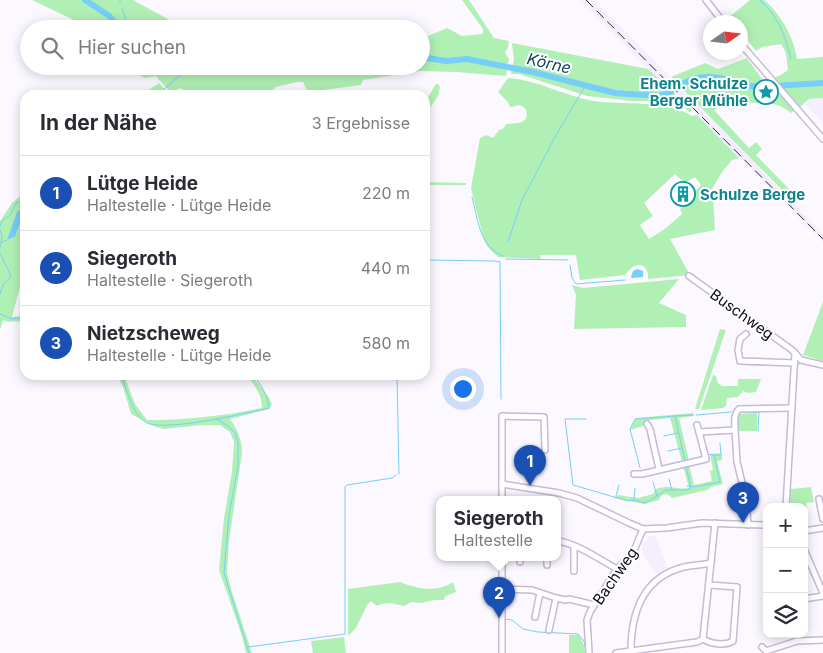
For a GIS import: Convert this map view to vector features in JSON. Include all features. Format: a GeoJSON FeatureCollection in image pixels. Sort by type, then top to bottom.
{"type":"FeatureCollection","features":[{"type":"Feature","properties":{"kind":"street"},"geometry":{"type":"LineString","coordinates":[[706,0],[718,15]]}},
{"type":"Feature","properties":{"kind":"street"},"geometry":{"type":"LineString","coordinates":[[748,52],[823,139]]}},
{"type":"Feature","properties":{"kind":"street","name":"Buschweg"},"geometry":{"type":"LineString","coordinates":[[689,276],[796,354],[801,360],[823,366]]}},
{"type":"Feature","properties":{"kind":"street"},"geometry":{"type":"LineString","coordinates":[[746,334],[740,339],[738,346],[740,361],[795,364]]}},
{"type":"Feature","properties":{"kind":"street"},"geometry":{"type":"LineString","coordinates":[[786,503],[796,354]]}},
{"type":"Feature","properties":{"kind":"street"},"geometry":{"type":"LineString","coordinates":[[748,524],[746,499],[736,462],[735,412],[739,409],[792,408]]}},
{"type":"Feature","properties":{"kind":"street"},"geometry":{"type":"LineString","coordinates":[[502,496],[502,416],[544,417],[545,450]]}},
{"type":"Feature","properties":{"kind":"street"},"geometry":{"type":"LineString","coordinates":[[647,424],[660,469]]}},
{"type":"Feature","properties":{"kind":"street"},"geometry":{"type":"LineString","coordinates":[[634,474],[642,474],[706,459],[697,425]]}},
{"type":"Feature","properties":{"kind":"street"},"geometry":{"type":"LineString","coordinates":[[699,432],[735,430]]}},
{"type":"Feature","properties":{"kind":"street"},"geometry":{"type":"LineString","coordinates":[[502,484],[578,498],[644,529],[702,523],[763,526]]}},
{"type":"Feature","properties":{"kind":"street"},"geometry":{"type":"LineString","coordinates":[[819,499],[823,519]]}},
{"type":"Feature","properties":{"kind":"street"},"geometry":{"type":"LineString","coordinates":[[703,639],[715,523]]}},
{"type":"Feature","properties":{"kind":"street"},"geometry":{"type":"LineString","coordinates":[[808,530],[823,528]]}},
{"type":"Feature","properties":{"kind":"street","name":"Bachweg"},"geometry":{"type":"LineString","coordinates":[[589,653],[586,620],[617,569],[633,553],[644,529]]}},
{"type":"Feature","properties":{"kind":"street"},"geometry":{"type":"LineString","coordinates":[[561,542],[588,552],[617,569]]}},
{"type":"Feature","properties":{"kind":"street"},"geometry":{"type":"LineString","coordinates":[[574,547],[574,571]]}},
{"type":"Feature","properties":{"kind":"street"},"geometry":{"type":"LineString","coordinates":[[502,561],[502,653]]}},
{"type":"Feature","properties":{"kind":"street"},"geometry":{"type":"LineString","coordinates":[[808,561],[823,595],[808,598]]}},
{"type":"Feature","properties":{"kind":"street"},"geometry":{"type":"LineString","coordinates":[[631,651],[634,618],[638,605],[648,589],[660,578],[674,570],[711,564]]}},
{"type":"Feature","properties":{"kind":"street"},"geometry":{"type":"LineString","coordinates":[[703,639],[723,644],[733,641],[737,587],[709,584]]}},
{"type":"Feature","properties":{"kind":"street"},"geometry":{"type":"LineString","coordinates":[[502,589],[532,590],[556,598],[594,605]]}},
{"type":"Feature","properties":{"kind":"street"},"geometry":{"type":"LineString","coordinates":[[535,617],[540,593]]}},
{"type":"Feature","properties":{"kind":"street"},"geometry":{"type":"LineString","coordinates":[[549,630],[556,598]]}},
{"type":"Feature","properties":{"kind":"street"},"geometry":{"type":"LineString","coordinates":[[616,653],[697,642],[703,639]]}},
{"type":"Feature","properties":{"kind":"street"},"geometry":{"type":"LineString","coordinates":[[762,648],[766,651],[797,641],[823,640]]}},
{"type":"Feature","properties":{"kind":"shaded area"},"geometry":{"type":"Polygon","coordinates":[[[581,0],[594,0],[704,110],[823,234],[823,242],[692,110],[648,69],[581,0]]]}},
{"type":"Feature","properties":{"kind":"shaded area"},"geometry":{"type":"Polygon","coordinates":[[[823,98],[823,123],[805,104],[809,99],[823,98]]]}},
{"type":"Feature","properties":{"kind":"shaded area"},"geometry":{"type":"Polygon","coordinates":[[[650,536],[656,536],[668,570],[657,574],[644,557],[642,548],[642,544],[650,536]]]}},
{"type":"Feature","properties":{"kind":"green space"},"geometry":{"type":"Polygon","coordinates":[[[32,0],[133,0],[170,20],[74,20],[32,0]]]}},
{"type":"Feature","properties":{"kind":"green space"},"geometry":{"type":"Polygon","coordinates":[[[462,0],[469,0],[494,38],[509,41],[505,53],[509,59],[506,76],[430,71],[430,35],[447,28],[462,36],[483,34],[483,29],[462,0]]]}},
{"type":"Feature","properties":{"kind":"green space"},"geometry":{"type":"Polygon","coordinates":[[[750,0],[764,0],[776,12],[790,35],[797,59],[823,57],[823,98],[809,99],[800,107],[775,77],[788,70],[786,53],[781,44],[762,47],[756,51],[748,41],[748,15],[732,15],[750,0]]]}},
{"type":"Feature","properties":{"kind":"green space"},"geometry":{"type":"Polygon","coordinates":[[[512,43],[648,69],[692,110],[689,112],[685,108],[657,101],[632,101],[587,96],[519,74],[511,74],[514,59],[512,43]]]}},
{"type":"Feature","properties":{"kind":"green space"},"geometry":{"type":"Polygon","coordinates":[[[748,59],[775,97],[781,95],[795,110],[791,113],[779,106],[754,103],[727,105],[714,110],[749,148],[756,142],[762,149],[756,155],[789,189],[785,193],[671,77],[705,63],[718,69],[748,59]]]}},
{"type":"Feature","properties":{"kind":"green space"},"geometry":{"type":"Polygon","coordinates":[[[140,75],[395,75],[363,80],[361,85],[323,90],[307,90],[303,82],[297,82],[276,87],[272,90],[183,90],[180,88],[168,90],[156,76],[144,78],[140,75]]]}},
{"type":"Feature","properties":{"kind":"green space"},"geometry":{"type":"Polygon","coordinates":[[[508,78],[519,79],[583,99],[658,105],[671,107],[692,116],[697,115],[739,158],[732,160],[722,172],[708,196],[713,197],[715,230],[670,239],[690,275],[648,279],[648,273],[645,268],[638,265],[632,267],[625,275],[580,280],[576,255],[540,255],[541,259],[498,257],[487,246],[483,237],[471,188],[480,138],[486,135],[493,138],[506,124],[522,122],[527,114],[526,109],[520,105],[510,107],[508,102],[498,92],[508,78]],[[675,174],[644,203],[653,216],[640,225],[649,239],[682,214],[680,209],[691,202],[689,197],[701,185],[695,177],[685,183],[675,174]]]}},
{"type":"Feature","properties":{"kind":"green space"},"geometry":{"type":"Polygon","coordinates":[[[159,83],[165,90],[148,90],[159,83]]]}},
{"type":"Feature","properties":{"kind":"green space"},"geometry":{"type":"Polygon","coordinates":[[[438,84],[440,87],[438,96],[430,108],[430,94],[435,85],[438,84]]]}},
{"type":"Feature","properties":{"kind":"green space"},"geometry":{"type":"Polygon","coordinates":[[[430,182],[466,183],[466,185],[430,185],[430,182]]]}},
{"type":"Feature","properties":{"kind":"green space"},"geometry":{"type":"Polygon","coordinates":[[[20,196],[20,286],[12,317],[20,316],[20,321],[8,322],[3,320],[0,330],[0,221],[12,203],[20,196]]]}},
{"type":"Feature","properties":{"kind":"green space"},"geometry":{"type":"Polygon","coordinates":[[[679,279],[659,303],[686,315],[686,327],[574,329],[576,295],[572,285],[583,288],[679,279]]]}},
{"type":"Feature","properties":{"kind":"green space"},"geometry":{"type":"Polygon","coordinates":[[[823,302],[823,361],[803,355],[823,302]]]}},
{"type":"Feature","properties":{"kind":"green space"},"geometry":{"type":"Polygon","coordinates":[[[720,329],[726,330],[699,409],[695,409],[720,329]]]}},
{"type":"Feature","properties":{"kind":"green space"},"geometry":{"type":"Polygon","coordinates":[[[713,375],[716,376],[718,383],[722,386],[738,386],[738,379],[761,379],[756,392],[748,393],[743,391],[738,397],[727,398],[726,406],[723,408],[701,410],[713,375]]]}},
{"type":"Feature","properties":{"kind":"green space"},"geometry":{"type":"Polygon","coordinates":[[[120,380],[126,380],[135,404],[147,420],[204,417],[262,408],[259,395],[250,380],[255,380],[272,404],[269,409],[230,419],[239,435],[242,453],[229,541],[227,572],[252,653],[246,653],[219,570],[224,518],[232,471],[234,442],[230,432],[220,425],[164,429],[156,427],[131,414],[120,380]]]}},
{"type":"Feature","properties":{"kind":"green space"},"geometry":{"type":"Polygon","coordinates":[[[693,413],[694,416],[679,418],[689,461],[682,462],[670,418],[644,421],[643,426],[630,430],[636,418],[693,413]]]}},
{"type":"Feature","properties":{"kind":"green space"},"geometry":{"type":"Polygon","coordinates":[[[757,413],[757,431],[737,431],[737,414],[757,413]]]}},
{"type":"Feature","properties":{"kind":"green space"},"geometry":{"type":"Polygon","coordinates":[[[722,453],[722,460],[717,461],[723,484],[707,490],[672,498],[664,494],[659,500],[644,504],[614,498],[618,495],[638,498],[653,494],[656,489],[666,487],[689,488],[683,466],[689,464],[694,485],[712,481],[710,471],[713,470],[710,454],[722,453]]]}},
{"type":"Feature","properties":{"kind":"green space"},"geometry":{"type":"Polygon","coordinates":[[[811,487],[814,502],[790,503],[791,489],[811,487]]]}},
{"type":"Feature","properties":{"kind":"green space"},"geometry":{"type":"Polygon","coordinates":[[[400,582],[434,589],[453,582],[456,592],[445,596],[444,600],[422,603],[411,602],[404,606],[390,603],[377,606],[371,601],[367,605],[356,628],[348,636],[348,589],[400,582]]]}},
{"type":"Feature","properties":{"kind":"green space"},"geometry":{"type":"Polygon","coordinates":[[[569,635],[579,635],[584,645],[585,653],[569,653],[569,635]]]}},
{"type":"Feature","properties":{"kind":"green space"},"geometry":{"type":"Polygon","coordinates":[[[344,637],[346,653],[313,653],[311,641],[344,637]]]}},
{"type":"Feature","properties":{"kind":"water"},"geometry":{"type":"Polygon","coordinates":[[[20,209],[20,223],[15,236],[7,240],[17,212],[20,209]]]}},
{"type":"Feature","properties":{"kind":"water"},"geometry":{"type":"Polygon","coordinates":[[[637,269],[643,271],[643,277],[632,278],[633,271],[637,269]]]}},
{"type":"Feature","properties":{"kind":"waterway","name":"Körne"},"geometry":{"type":"LineString","coordinates":[[85,0],[113,20]]}},
{"type":"Feature","properties":{"kind":"waterway"},"geometry":{"type":"LineString","coordinates":[[760,0],[772,13],[780,27],[791,59]]}},
{"type":"Feature","properties":{"kind":"waterway"},"geometry":{"type":"LineString","coordinates":[[122,9],[126,20]]}},
{"type":"Feature","properties":{"kind":"waterway","name":"Körne"},"geometry":{"type":"LineString","coordinates":[[430,58],[446,61],[467,59],[533,72],[615,93],[659,96],[671,92]]}},
{"type":"Feature","properties":{"kind":"waterway"},"geometry":{"type":"LineString","coordinates":[[163,90],[181,75]]}},
{"type":"Feature","properties":{"kind":"waterway","name":"Körne"},"geometry":{"type":"LineString","coordinates":[[679,86],[697,78],[709,77],[728,80],[742,86],[758,87],[823,83]]}},
{"type":"Feature","properties":{"kind":"waterway"},"geometry":{"type":"LineString","coordinates":[[508,242],[522,200],[555,137],[585,86]]}},
{"type":"Feature","properties":{"kind":"waterway"},"geometry":{"type":"LineString","coordinates":[[472,197],[484,239],[495,252],[503,256]]}},
{"type":"Feature","properties":{"kind":"waterway"},"geometry":{"type":"LineString","coordinates":[[0,226],[2,221],[10,215],[17,202],[20,201]]}},
{"type":"Feature","properties":{"kind":"waterway"},"geometry":{"type":"LineString","coordinates":[[0,230],[2,237],[0,248]]}},
{"type":"Feature","properties":{"kind":"waterway"},"geometry":{"type":"LineString","coordinates":[[1,243],[7,240]]}},
{"type":"Feature","properties":{"kind":"waterway"},"geometry":{"type":"LineString","coordinates":[[0,253],[11,276],[3,285],[0,294]]}},
{"type":"Feature","properties":{"kind":"waterway"},"geometry":{"type":"LineString","coordinates":[[506,259],[568,260]]}},
{"type":"Feature","properties":{"kind":"waterway"},"geometry":{"type":"LineString","coordinates":[[430,260],[500,262],[501,399]]}},
{"type":"Feature","properties":{"kind":"waterway"},"geometry":{"type":"LineString","coordinates":[[570,265],[572,278],[576,284],[625,280]]}},
{"type":"Feature","properties":{"kind":"waterway"},"geometry":{"type":"LineString","coordinates":[[0,314],[12,319],[20,318]]}},
{"type":"Feature","properties":{"kind":"waterway"},"geometry":{"type":"LineString","coordinates":[[123,380],[130,401],[140,418],[154,425],[185,424],[269,408],[264,390],[257,380]]}},
{"type":"Feature","properties":{"kind":"waterway"},"geometry":{"type":"LineString","coordinates":[[397,380],[399,474]]}},
{"type":"Feature","properties":{"kind":"waterway"},"geometry":{"type":"LineString","coordinates":[[696,415],[731,412]]}},
{"type":"Feature","properties":{"kind":"waterway"},"geometry":{"type":"LineString","coordinates":[[739,412],[759,412],[758,431]]}},
{"type":"Feature","properties":{"kind":"waterway"},"geometry":{"type":"LineString","coordinates":[[685,461],[675,416],[693,415]]}},
{"type":"Feature","properties":{"kind":"waterway"},"geometry":{"type":"LineString","coordinates":[[640,468],[630,429],[635,419],[675,416]]}},
{"type":"Feature","properties":{"kind":"waterway"},"geometry":{"type":"LineString","coordinates":[[217,419],[235,433],[238,443],[238,466],[229,515],[224,573],[249,653]]}},
{"type":"Feature","properties":{"kind":"waterway"},"geometry":{"type":"LineString","coordinates":[[586,419],[565,419],[573,485],[628,501],[634,500],[646,503],[666,490],[687,490],[691,488],[686,466]]}},
{"type":"Feature","properties":{"kind":"waterway"},"geometry":{"type":"LineString","coordinates":[[664,436],[678,433]]}},
{"type":"Feature","properties":{"kind":"waterway"},"geometry":{"type":"LineString","coordinates":[[714,455],[721,455],[720,443]]}},
{"type":"Feature","properties":{"kind":"waterway"},"geometry":{"type":"LineString","coordinates":[[668,451],[682,448]]}},
{"type":"Feature","properties":{"kind":"waterway"},"geometry":{"type":"LineString","coordinates":[[687,486],[695,487],[720,482],[714,455],[707,454]]}},
{"type":"Feature","properties":{"kind":"waterway"},"geometry":{"type":"LineString","coordinates":[[248,647],[345,634],[345,487],[347,485],[392,478],[396,475]]}},
{"type":"Feature","properties":{"kind":"waterway"},"geometry":{"type":"LineString","coordinates":[[669,479],[672,490]]}},
{"type":"Feature","properties":{"kind":"waterway"},"geometry":{"type":"LineString","coordinates":[[653,482],[657,496]]}},
{"type":"Feature","properties":{"kind":"waterway"},"geometry":{"type":"LineString","coordinates":[[616,496],[619,485]]}},
{"type":"Feature","properties":{"kind":"waterway"},"geometry":{"type":"LineString","coordinates":[[634,500],[635,488]]}},
{"type":"Feature","properties":{"kind":"waterway"},"geometry":{"type":"LineString","coordinates":[[505,619],[512,620],[523,629],[538,632],[578,634],[584,641],[586,651]]}},
{"type":"Feature","properties":{"kind":"railway"},"geometry":{"type":"LineString","coordinates":[[586,0],[823,239]]}},
{"type":"Feature","properties":{"kind":"place","name":"Ehem. Schulze Berger Mühle"},"geometry":{"type":"Point","coordinates":[766,92]}},
{"type":"Feature","properties":{"kind":"place","name":"Schulze Berge"},"geometry":{"type":"Point","coordinates":[683,194]}},
{"type":"Feature","properties":{"kind":"place","name":"Lütge Heide"},"geometry":{"type":"Point","coordinates":[530,486]}},
{"type":"Feature","properties":{"kind":"place","name":"Nietzscheweg"},"geometry":{"type":"Point","coordinates":[743,523]}},
{"type":"Feature","properties":{"kind":"place","name":"Siegeroth"},"geometry":{"type":"Point","coordinates":[499,618]}}]}
